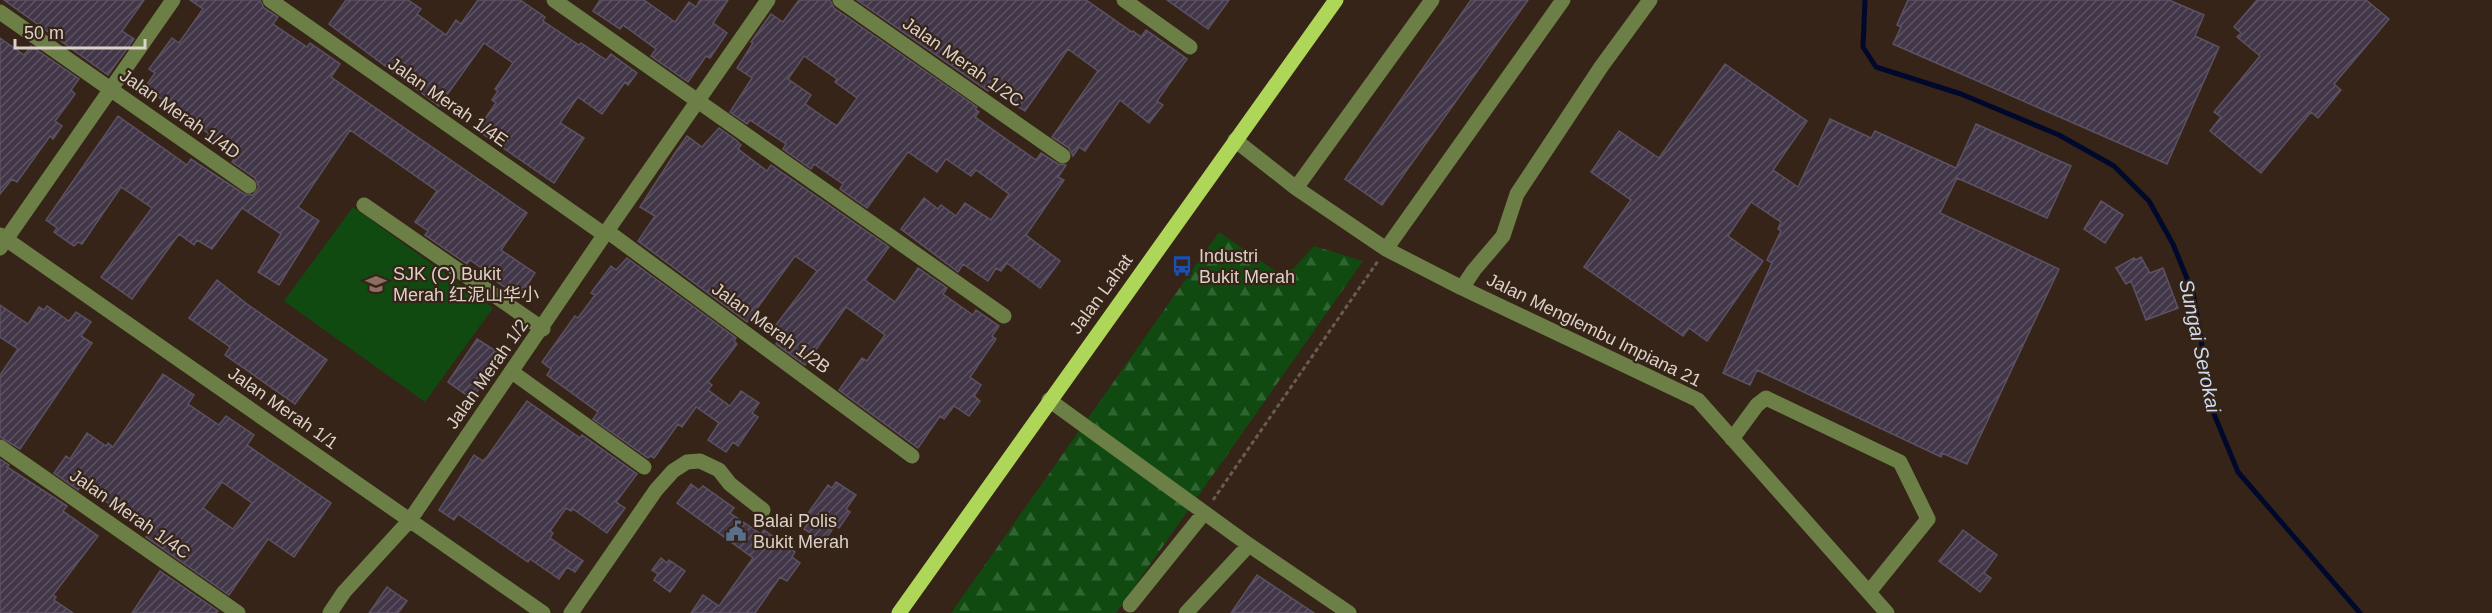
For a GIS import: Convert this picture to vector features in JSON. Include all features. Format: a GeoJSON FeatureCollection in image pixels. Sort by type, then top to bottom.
{"type":"FeatureCollection","features":[{"type":"Feature","properties":{"kind":"main road","name":"Jalan Lahat"},"geometry":{"type":"LineString","coordinates":[[899,613],[1336,0]]}},
{"type":"Feature","properties":{"kind":"street"},"geometry":{"type":"LineString","coordinates":[[2,241],[173,0]]}},
{"type":"Feature","properties":{"kind":"street","name":"Jalan Merah 1/4E"},"geometry":{"type":"LineString","coordinates":[[270,0],[606,233]]}},
{"type":"Feature","properties":{"kind":"street"},"geometry":{"type":"LineString","coordinates":[[554,0],[1004,316]]}},
{"type":"Feature","properties":{"kind":"street","name":"Jalan Merah 1/2"},"geometry":{"type":"LineString","coordinates":[[330,613],[344,592],[410,520],[768,0]]}},
{"type":"Feature","properties":{"kind":"street","name":"Jalan Merah 1/2C"},"geometry":{"type":"LineString","coordinates":[[840,0],[1064,156]]}},
{"type":"Feature","properties":{"kind":"street"},"geometry":{"type":"LineString","coordinates":[[1124,0],[1190,47]]}},
{"type":"Feature","properties":{"kind":"street"},"geometry":{"type":"LineString","coordinates":[[1296,188],[1432,0]]}},
{"type":"Feature","properties":{"kind":"street"},"geometry":{"type":"LineString","coordinates":[[1386,249],[1563,0]]}},
{"type":"Feature","properties":{"kind":"street"},"geometry":{"type":"LineString","coordinates":[[1462,288],[1503,236],[1517,194],[1600,67],[1650,0]]}},
{"type":"Feature","properties":{"kind":"street","name":"Jalan Merah 1/4D"},"geometry":{"type":"LineString","coordinates":[[0,12],[249,186]]}},
{"type":"Feature","properties":{"kind":"street","name":"Jalan Menglembu Impiana 21"},"geometry":{"type":"LineString","coordinates":[[1235,140],[1296,188],[1386,249],[1462,288],[1698,400],[1887,613]]}},
{"type":"Feature","properties":{"kind":"street"},"geometry":{"type":"LineString","coordinates":[[364,205],[543,329]]}},
{"type":"Feature","properties":{"kind":"street","name":"Jalan Merah 1/2B"},"geometry":{"type":"LineString","coordinates":[[606,233],[912,456]]}},
{"type":"Feature","properties":{"kind":"street","name":"Jalan Merah 1/1"},"geometry":{"type":"LineString","coordinates":[[2,241],[543,613]]}},
{"type":"Feature","properties":{"kind":"street"},"geometry":{"type":"LineString","coordinates":[[512,372],[644,467]]}},
{"type":"Feature","properties":{"kind":"street"},"geometry":{"type":"LineString","coordinates":[[1732,439],[1757,405],[1766,398],[1900,462],[1928,519],[1869,592]]}},
{"type":"Feature","properties":{"kind":"street"},"geometry":{"type":"LineString","coordinates":[[1049,400],[1249,545],[1349,613]]}},
{"type":"Feature","properties":{"kind":"street","name":"Jalan Merah 1/4C"},"geometry":{"type":"LineString","coordinates":[[0,447],[238,613]]}},
{"type":"Feature","properties":{"kind":"street"},"geometry":{"type":"LineString","coordinates":[[571,613],[656,490],[673,471],[687,462],[700,462],[719,470],[730,484],[763,510]]}},
{"type":"Feature","properties":{"kind":"street"},"geometry":{"type":"LineString","coordinates":[[1130,605],[1204,513]]}},
{"type":"Feature","properties":{"kind":"street"},"geometry":{"type":"LineString","coordinates":[[1186,613],[1249,545]]}},
{"type":"Feature","properties":{"kind":"path"},"geometry":{"type":"LineString","coordinates":[[1204,513],[1386,249]]}},
{"type":"Feature","properties":{"kind":"green space"},"geometry":{"type":"Polygon","coordinates":[[[353,207],[493,308],[425,402],[284,301],[353,207]]]}},
{"type":"Feature","properties":{"kind":"green space"},"geometry":{"type":"Polygon","coordinates":[[[1219,232],[1277,272],[1293,269],[1314,246],[1363,261],[1116,613],[951,613],[1219,232]]]}},
{"type":"Feature","properties":{"kind":"building"},"geometry":{"type":"Polygon","coordinates":[[[4,0],[144,0],[122,31],[134,39],[108,75],[4,0]]]}},
{"type":"Feature","properties":{"kind":"building"},"geometry":{"type":"Polygon","coordinates":[[[190,0],[260,0],[264,8],[278,17],[273,24],[307,47],[310,43],[340,64],[331,77],[527,213],[501,250],[535,273],[519,297],[470,260],[467,264],[425,235],[428,231],[415,222],[437,191],[350,130],[298,207],[319,221],[279,285],[258,272],[281,234],[242,208],[212,249],[197,240],[194,245],[179,234],[132,299],[101,277],[152,208],[121,187],[82,244],[78,242],[74,246],[54,232],[57,228],[46,220],[118,116],[187,165],[191,159],[244,194],[253,195],[259,187],[255,178],[232,162],[236,156],[207,137],[209,134],[145,87],[155,73],[149,69],[172,38],[179,43],[203,9],[190,0]]]}},
{"type":"Feature","properties":{"kind":"building"},"geometry":{"type":"Polygon","coordinates":[[[346,0],[408,0],[421,9],[417,14],[446,35],[456,20],[461,24],[478,0],[520,0],[545,17],[543,21],[579,45],[581,43],[606,60],[611,54],[637,73],[628,85],[625,82],[602,114],[578,97],[560,123],[584,138],[554,183],[477,130],[496,103],[492,100],[498,91],[495,89],[513,63],[484,43],[439,106],[329,24],[346,0]]]}},
{"type":"Feature","properties":{"kind":"building"},"geometry":{"type":"Polygon","coordinates":[[[600,0],[644,0],[675,22],[689,2],[696,7],[700,0],[728,0],[713,23],[727,33],[710,58],[706,56],[688,82],[651,56],[656,49],[623,25],[620,29],[593,11],[600,0]]]}},
{"type":"Feature","properties":{"kind":"building"},"geometry":{"type":"Polygon","coordinates":[[[799,0],[830,0],[834,8],[977,107],[975,109],[979,112],[975,117],[1036,160],[1041,153],[1058,164],[1066,165],[1058,177],[1064,180],[1026,235],[1060,261],[1040,288],[1007,263],[1001,271],[996,268],[988,281],[963,264],[958,272],[901,229],[924,198],[938,209],[941,205],[956,216],[965,203],[991,220],[1009,194],[976,170],[971,176],[946,159],[937,172],[908,152],[867,208],[840,189],[843,184],[814,164],[811,169],[783,149],[786,144],[750,120],[747,124],[730,112],[752,78],[737,68],[753,43],[751,42],[771,14],[783,22],[799,0]],[[804,56],[788,79],[811,95],[805,104],[837,126],[857,98],[835,82],[837,79],[804,56]]]}},
{"type":"Feature","properties":{"kind":"building"},"geometry":{"type":"Polygon","coordinates":[[[857,0],[1086,0],[1132,32],[1141,37],[1146,30],[1187,59],[1157,101],[1163,105],[1149,123],[1120,100],[1085,151],[1079,147],[1073,156],[1069,148],[1052,137],[1098,71],[1068,49],[1025,111],[990,88],[988,91],[857,0]]]}},
{"type":"Feature","properties":{"kind":"building"},"geometry":{"type":"Polygon","coordinates":[[[1167,0],[1229,0],[1208,29],[1167,0]]]}},
{"type":"Feature","properties":{"kind":"building"},"geometry":{"type":"Polygon","coordinates":[[[1471,0],[1528,0],[1382,205],[1345,179],[1471,0]]]}},
{"type":"Feature","properties":{"kind":"building"},"geometry":{"type":"Polygon","coordinates":[[[1908,0],[2169,0],[2204,15],[2195,36],[2219,47],[2167,164],[1893,44],[1901,27],[1897,25],[1908,0]]]}},
{"type":"Feature","properties":{"kind":"building"},"geometry":{"type":"Polygon","coordinates":[[[2257,0],[2366,0],[2389,19],[2334,84],[2341,90],[2318,118],[2311,112],[2261,173],[2210,131],[2221,117],[2214,112],[2260,56],[2237,37],[2241,33],[2234,27],[2257,0]]]}},
{"type":"Feature","properties":{"kind":"building"},"geometry":{"type":"Polygon","coordinates":[[[0,38],[24,55],[31,46],[79,79],[71,90],[75,94],[55,121],[62,126],[53,139],[50,136],[17,182],[12,179],[0,194],[0,38]]]}},
{"type":"Feature","properties":{"kind":"building"},"geometry":{"type":"Polygon","coordinates":[[[1725,64],[1807,121],[1773,170],[1798,187],[1830,119],[1871,138],[1875,131],[1956,168],[1976,124],[2071,166],[2047,218],[1957,178],[1940,213],[2059,269],[1967,464],[1942,453],[1941,457],[1757,370],[1750,385],[1723,373],[1772,263],[1767,260],[1781,231],[1778,229],[1781,222],[1751,202],[1728,236],[1763,261],[1707,341],[1689,328],[1683,336],[1584,267],[1631,200],[1591,172],[1619,131],[1659,158],[1725,64]]]}},
{"type":"Feature","properties":{"kind":"building"},"geometry":{"type":"Polygon","coordinates":[[[719,128],[741,145],[738,149],[767,171],[771,165],[889,247],[865,280],[895,302],[918,268],[947,288],[943,294],[973,315],[976,310],[999,326],[992,336],[996,339],[970,377],[981,385],[974,396],[980,401],[969,416],[954,406],[944,419],[940,416],[918,448],[839,390],[862,358],[867,361],[885,335],[846,307],[805,365],[776,344],[778,341],[769,334],[817,271],[795,256],[747,322],[638,241],[655,216],[640,207],[687,136],[702,147],[719,128]]]}},
{"type":"Feature","properties":{"kind":"building"},"geometry":{"type":"Polygon","coordinates":[[[2101,201],[2123,215],[2105,243],[2084,229],[2101,201]]]}},
{"type":"Feature","properties":{"kind":"building"},"geometry":{"type":"Polygon","coordinates":[[[2141,257],[2150,273],[2163,268],[2178,308],[2146,320],[2131,281],[2126,284],[2116,268],[2134,258],[2136,260],[2141,257]]]}},
{"type":"Feature","properties":{"kind":"building"},"geometry":{"type":"Polygon","coordinates":[[[627,258],[736,338],[734,341],[737,344],[708,382],[712,385],[708,390],[730,406],[741,391],[759,403],[752,413],[758,417],[738,446],[733,442],[726,452],[708,440],[719,423],[696,407],[682,427],[678,424],[654,458],[650,456],[648,458],[593,419],[598,412],[547,375],[551,369],[542,362],[575,316],[578,318],[595,295],[591,293],[611,266],[616,270],[627,258]]]}},
{"type":"Feature","properties":{"kind":"building"},"geometry":{"type":"Polygon","coordinates":[[[217,280],[327,360],[295,404],[225,355],[230,347],[189,318],[217,280]]]}},
{"type":"Feature","properties":{"kind":"building"},"geometry":{"type":"Polygon","coordinates":[[[0,305],[28,324],[39,307],[44,310],[47,306],[69,321],[76,312],[91,322],[81,336],[92,343],[20,449],[0,437],[0,375],[18,349],[0,337],[0,305]]]}},
{"type":"Feature","properties":{"kind":"building"},"geometry":{"type":"Polygon","coordinates":[[[477,339],[502,355],[472,399],[448,382],[477,339]]]}},
{"type":"Feature","properties":{"kind":"building"},"geometry":{"type":"Polygon","coordinates":[[[163,374],[194,395],[188,404],[219,425],[226,416],[254,435],[247,445],[331,503],[294,557],[268,539],[229,595],[146,537],[149,533],[82,484],[78,490],[54,473],[66,456],[70,459],[87,433],[106,446],[108,443],[113,447],[163,374]],[[222,482],[203,508],[233,529],[252,503],[222,482]]]}},
{"type":"Feature","properties":{"kind":"building"},"geometry":{"type":"Polygon","coordinates":[[[527,401],[580,438],[582,435],[637,474],[616,502],[625,508],[607,533],[573,509],[571,511],[566,508],[550,531],[553,533],[550,538],[583,561],[575,572],[567,567],[559,579],[530,559],[528,562],[458,514],[454,520],[439,510],[474,455],[483,461],[487,457],[527,401]]]}},
{"type":"Feature","properties":{"kind":"building"},"geometry":{"type":"Polygon","coordinates":[[[0,459],[9,465],[7,467],[67,506],[63,511],[98,536],[53,595],[56,597],[54,600],[73,613],[0,613],[0,459]]]}},
{"type":"Feature","properties":{"kind":"building"},"geometry":{"type":"Polygon","coordinates":[[[836,482],[856,495],[846,509],[850,512],[839,528],[835,525],[824,542],[804,529],[811,519],[806,516],[828,485],[832,488],[836,482]]]}},
{"type":"Feature","properties":{"kind":"building"},"geometry":{"type":"Polygon","coordinates":[[[691,484],[699,490],[703,486],[734,508],[730,513],[761,534],[764,530],[795,552],[792,557],[800,563],[787,581],[780,577],[755,613],[691,613],[703,595],[719,606],[753,558],[677,503],[691,484]]]}},
{"type":"Feature","properties":{"kind":"building"},"geometry":{"type":"Polygon","coordinates":[[[1963,530],[1997,555],[1984,573],[1991,578],[1980,592],[1939,561],[1963,530]]]}},
{"type":"Feature","properties":{"kind":"building"},"geometry":{"type":"Polygon","coordinates":[[[661,558],[667,563],[669,560],[685,571],[670,592],[654,580],[658,574],[652,570],[661,558]]]}},
{"type":"Feature","properties":{"kind":"building"},"geometry":{"type":"Polygon","coordinates":[[[160,571],[218,611],[216,613],[132,613],[160,571]]]}},
{"type":"Feature","properties":{"kind":"building"},"geometry":{"type":"Polygon","coordinates":[[[1257,575],[1314,613],[1231,613],[1257,575]]]}},
{"type":"Feature","properties":{"kind":"building"},"geometry":{"type":"Polygon","coordinates":[[[387,587],[407,601],[398,613],[369,613],[387,587]]]}},
{"type":"Feature","properties":{"kind":"waterway","name":"Sungai Serokai"},"geometry":{"type":"LineString","coordinates":[[1865,0],[1863,47],[1876,67],[1961,94],[2059,135],[2114,166],[2149,201],[2173,244],[2193,293],[2209,402],[2238,472],[2360,613]]}},
{"type":"Feature","properties":{"kind":"place","name":"Industri Bukit Merah"},"geometry":{"type":"Point","coordinates":[1182,266]}},
{"type":"Feature","properties":{"kind":"place","name":"SJK (C) Bukit Merah 红泥山华小"},"geometry":{"type":"Point","coordinates":[376,284]}},
{"type":"Feature","properties":{"kind":"place","name":"Balai Polis Bukit Merah"},"geometry":{"type":"Point","coordinates":[736,531]}}]}
